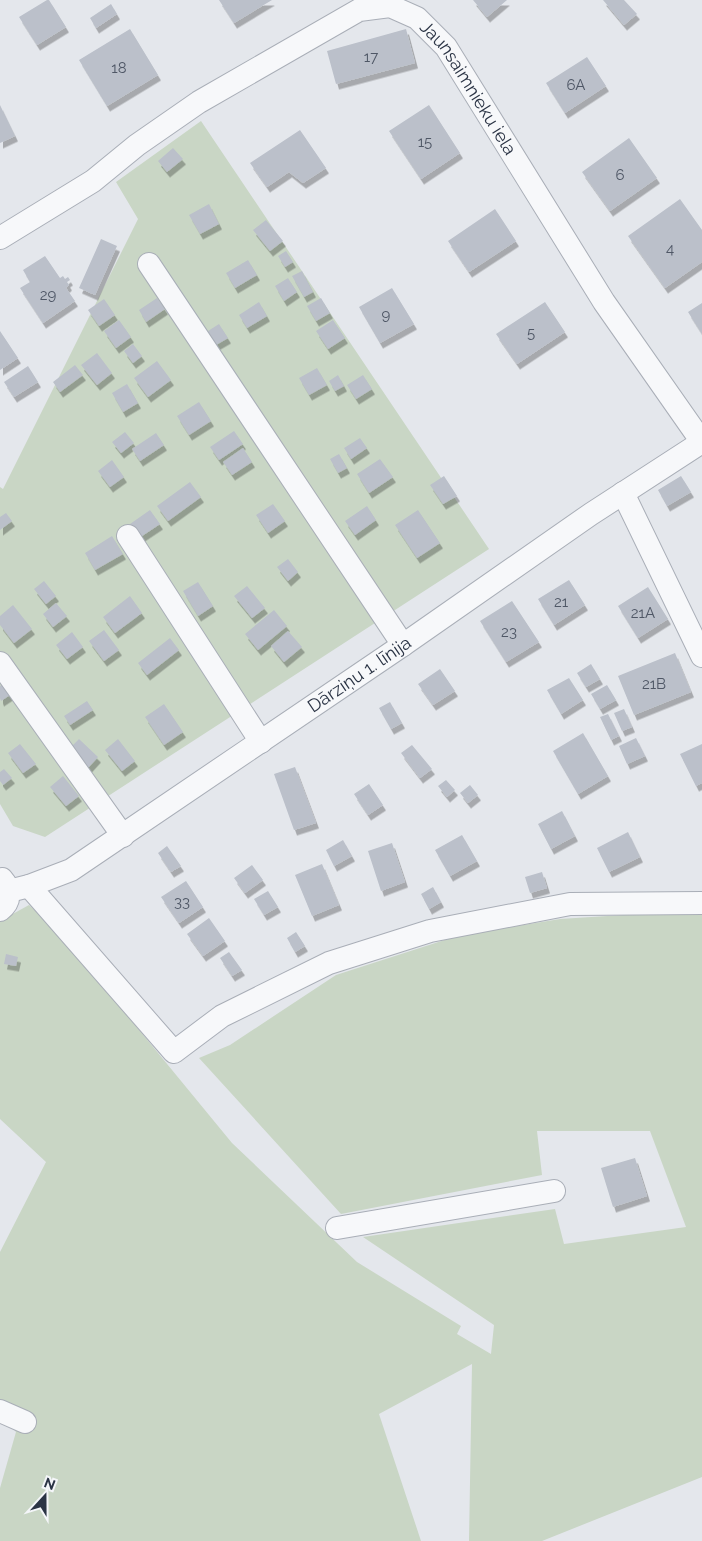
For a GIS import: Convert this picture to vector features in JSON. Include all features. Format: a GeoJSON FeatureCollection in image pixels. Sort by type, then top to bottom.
{"type":"FeatureCollection","features":[{"type":"Feature","properties":{"kind":"street","name":"Jaunsaimnieku iela"},"geometry":{"type":"LineString","coordinates":[[0,238],[93,181],[137,146],[199,102],[359,10],[390,6],[417,18],[446,47],[604,302],[702,442]]}},
{"type":"Feature","properties":{"kind":"street"},"geometry":{"type":"LineString","coordinates":[[149,264],[403,645]]}},
{"type":"Feature","properties":{"kind":"street","name":"Dārziņu 1. līnija"},"geometry":{"type":"LineString","coordinates":[[9,891],[71,870],[623,493],[702,442]]}},
{"type":"Feature","properties":{"kind":"street"},"geometry":{"type":"LineString","coordinates":[[623,493],[702,656]]}},
{"type":"Feature","properties":{"kind":"street"},"geometry":{"type":"LineString","coordinates":[[128,536],[261,742]]}},
{"type":"Feature","properties":{"kind":"street"},"geometry":{"type":"LineString","coordinates":[[0,662],[123,836]]}},
{"type":"Feature","properties":{"kind":"street"},"geometry":{"type":"LineString","coordinates":[[9,891],[110,976],[174,1052],[222,1016],[330,964],[430,931],[570,904],[702,903]]}},
{"type":"Feature","properties":{"kind":"street"},"geometry":{"type":"LineString","coordinates":[[337,1228],[554,1191]]}},
{"type":"Feature","properties":{"kind":"street"},"geometry":{"type":"LineString","coordinates":[[0,1411],[24,1422]]}},
{"type":"Feature","properties":{"kind":"green space"},"geometry":{"type":"Polygon","coordinates":[[[201,121],[489,549],[45,837],[13,826],[0,804],[0,487],[3,489],[138,219],[116,182],[201,121]]]}},
{"type":"Feature","properties":{"kind":"green space"},"geometry":{"type":"Polygon","coordinates":[[[29,905],[57,930],[232,1143],[357,1262],[461,1326],[457,1334],[491,1354],[494,1325],[363,1237],[555,1209],[564,1244],[686,1227],[650,1131],[537,1131],[542,1175],[341,1214],[199,1058],[230,1045],[336,975],[457,936],[560,919],[702,910],[702,1477],[542,1541],[469,1541],[472,1364],[379,1414],[421,1541],[0,1541],[0,1488],[16,1432],[0,1414],[0,1252],[46,1162],[0,1119],[0,921],[29,905]]]}},
{"type":"Feature","properties":{"kind":"building"},"geometry":{"type":"Polygon","coordinates":[[[49,0],[66,27],[37,45],[19,17],[49,0]]]}},
{"type":"Feature","properties":{"kind":"building"},"geometry":{"type":"Polygon","coordinates":[[[219,0],[272,0],[234,23],[219,0]]]}},
{"type":"Feature","properties":{"kind":"building"},"geometry":{"type":"Polygon","coordinates":[[[473,0],[507,0],[487,17],[473,0]]]}},
{"type":"Feature","properties":{"kind":"building"},"geometry":{"type":"Polygon","coordinates":[[[603,0],[624,0],[637,14],[624,25],[603,0]]]}},
{"type":"Feature","properties":{"kind":"building"},"geometry":{"type":"Polygon","coordinates":[[[111,4],[117,14],[96,28],[90,18],[111,4]]]}},
{"type":"Feature","properties":{"kind":"building"},"geometry":{"type":"Polygon","coordinates":[[[130,29],[158,75],[107,106],[79,60],[130,29]]]}},
{"type":"Feature","properties":{"kind":"building"},"geometry":{"type":"Polygon","coordinates":[[[406,29],[415,63],[336,84],[327,51],[406,29]]]}},
{"type":"Feature","properties":{"kind":"building"},"geometry":{"type":"Polygon","coordinates":[[[587,57],[606,86],[565,113],[546,83],[587,57]]]}},
{"type":"Feature","properties":{"kind":"building"},"geometry":{"type":"Polygon","coordinates":[[[0,105],[15,136],[0,143],[0,105]]]}},
{"type":"Feature","properties":{"kind":"building"},"geometry":{"type":"Polygon","coordinates":[[[429,105],[460,153],[421,179],[389,131],[429,105]]]}},
{"type":"Feature","properties":{"kind":"building"},"geometry":{"type":"Polygon","coordinates":[[[300,130],[326,168],[303,183],[289,172],[267,187],[250,163],[300,130]]]}},
{"type":"Feature","properties":{"kind":"building"},"geometry":{"type":"Polygon","coordinates":[[[629,138],[657,178],[610,211],[582,172],[629,138]]]}},
{"type":"Feature","properties":{"kind":"building"},"geometry":{"type":"Polygon","coordinates":[[[173,148],[183,159],[167,172],[158,161],[173,148]]]}},
{"type":"Feature","properties":{"kind":"building"},"geometry":{"type":"Polygon","coordinates":[[[680,199],[702,230],[702,262],[665,288],[628,236],[680,199]]]}},
{"type":"Feature","properties":{"kind":"building"},"geometry":{"type":"Polygon","coordinates":[[[209,204],[219,224],[200,234],[189,215],[209,204]]]}},
{"type":"Feature","properties":{"kind":"building"},"geometry":{"type":"Polygon","coordinates":[[[495,209],[516,241],[469,272],[448,241],[495,209]]]}},
{"type":"Feature","properties":{"kind":"building"},"geometry":{"type":"Polygon","coordinates":[[[266,220],[283,241],[270,251],[253,230],[266,220]]]}},
{"type":"Feature","properties":{"kind":"building"},"geometry":{"type":"Polygon","coordinates":[[[101,239],[117,246],[95,295],[79,288],[101,239]]]}},
{"type":"Feature","properties":{"kind":"building"},"geometry":{"type":"Polygon","coordinates":[[[286,251],[293,262],[285,267],[278,256],[286,251]]]}},
{"type":"Feature","properties":{"kind":"building"},"geometry":{"type":"Polygon","coordinates":[[[45,256],[60,278],[63,276],[65,279],[68,277],[70,280],[67,282],[69,285],[66,288],[75,301],[43,323],[20,288],[30,282],[23,270],[45,256]]]}},
{"type":"Feature","properties":{"kind":"building"},"geometry":{"type":"Polygon","coordinates":[[[248,260],[257,275],[235,288],[226,273],[248,260]]]}},
{"type":"Feature","properties":{"kind":"building"},"geometry":{"type":"Polygon","coordinates":[[[302,271],[313,292],[304,297],[292,276],[302,271]]]}},
{"type":"Feature","properties":{"kind":"building"},"geometry":{"type":"Polygon","coordinates":[[[288,278],[297,292],[284,301],[275,286],[288,278]]]}},
{"type":"Feature","properties":{"kind":"building"},"geometry":{"type":"Polygon","coordinates":[[[392,288],[414,324],[380,343],[359,307],[392,288]]]}},
{"type":"Feature","properties":{"kind":"building"},"geometry":{"type":"Polygon","coordinates":[[[157,298],[165,309],[146,322],[139,310],[157,298]]]}},
{"type":"Feature","properties":{"kind":"building"},"geometry":{"type":"Polygon","coordinates":[[[321,298],[330,313],[316,321],[307,306],[321,298]]]}},
{"type":"Feature","properties":{"kind":"building"},"geometry":{"type":"Polygon","coordinates":[[[104,299],[115,315],[99,326],[88,310],[104,299]]]}},
{"type":"Feature","properties":{"kind":"building"},"geometry":{"type":"Polygon","coordinates":[[[259,302],[267,316],[247,328],[239,315],[259,302]]]}},
{"type":"Feature","properties":{"kind":"building"},"geometry":{"type":"Polygon","coordinates":[[[545,302],[565,332],[517,364],[496,334],[545,302]]]}},
{"type":"Feature","properties":{"kind":"building"},"geometry":{"type":"Polygon","coordinates":[[[702,303],[702,334],[688,312],[702,303]]]}},
{"type":"Feature","properties":{"kind":"building"},"geometry":{"type":"Polygon","coordinates":[[[119,320],[131,337],[116,348],[104,331],[119,320]]]}},
{"type":"Feature","properties":{"kind":"building"},"geometry":{"type":"Polygon","coordinates":[[[333,320],[345,338],[328,349],[316,331],[333,320]]]}},
{"type":"Feature","properties":{"kind":"building"},"geometry":{"type":"Polygon","coordinates":[[[219,324],[228,338],[216,345],[208,331],[219,324]]]}},
{"type":"Feature","properties":{"kind":"building"},"geometry":{"type":"Polygon","coordinates":[[[0,331],[18,358],[0,370],[0,331]]]}},
{"type":"Feature","properties":{"kind":"building"},"geometry":{"type":"Polygon","coordinates":[[[133,344],[142,356],[133,363],[124,351],[133,344]]]}},
{"type":"Feature","properties":{"kind":"building"},"geometry":{"type":"Polygon","coordinates":[[[97,353],[112,373],[97,385],[81,365],[97,353]]]}},
{"type":"Feature","properties":{"kind":"building"},"geometry":{"type":"Polygon","coordinates":[[[157,361],[171,380],[148,397],[134,378],[157,361]]]}},
{"type":"Feature","properties":{"kind":"building"},"geometry":{"type":"Polygon","coordinates":[[[75,365],[83,375],[60,392],[53,382],[75,365]]]}},
{"type":"Feature","properties":{"kind":"building"},"geometry":{"type":"Polygon","coordinates":[[[28,366],[38,382],[14,397],[4,382],[28,366]]]}},
{"type":"Feature","properties":{"kind":"building"},"geometry":{"type":"Polygon","coordinates":[[[317,368],[327,385],[309,395],[299,378],[317,368]]]}},
{"type":"Feature","properties":{"kind":"building"},"geometry":{"type":"Polygon","coordinates":[[[338,375],[344,386],[335,391],[329,381],[338,375]]]}},
{"type":"Feature","properties":{"kind":"building"},"geometry":{"type":"Polygon","coordinates":[[[363,375],[372,389],[356,399],[347,385],[363,375]]]}},
{"type":"Feature","properties":{"kind":"building"},"geometry":{"type":"Polygon","coordinates":[[[127,384],[138,403],[123,412],[112,393],[127,384]]]}},
{"type":"Feature","properties":{"kind":"building"},"geometry":{"type":"Polygon","coordinates":[[[199,402],[211,421],[189,435],[177,416],[199,402]]]}},
{"type":"Feature","properties":{"kind":"building"},"geometry":{"type":"Polygon","coordinates":[[[234,431],[243,444],[219,460],[210,447],[234,431]]]}},
{"type":"Feature","properties":{"kind":"building"},"geometry":{"type":"Polygon","coordinates":[[[125,432],[134,443],[121,453],[112,442],[125,432]]]}},
{"type":"Feature","properties":{"kind":"building"},"geometry":{"type":"Polygon","coordinates":[[[156,433],[164,445],[140,461],[132,449],[156,433]]]}},
{"type":"Feature","properties":{"kind":"building"},"geometry":{"type":"Polygon","coordinates":[[[360,438],[367,448],[351,459],[344,448],[360,438]]]}},
{"type":"Feature","properties":{"kind":"building"},"geometry":{"type":"Polygon","coordinates":[[[243,448],[252,462],[232,475],[223,462],[243,448]]]}},
{"type":"Feature","properties":{"kind":"building"},"geometry":{"type":"Polygon","coordinates":[[[339,454],[347,468],[338,473],[330,459],[339,454]]]}},
{"type":"Feature","properties":{"kind":"building"},"geometry":{"type":"Polygon","coordinates":[[[380,459],[393,477],[369,493],[357,474],[380,459]]]}},
{"type":"Feature","properties":{"kind":"building"},"geometry":{"type":"Polygon","coordinates":[[[112,460],[124,477],[110,487],[98,471],[112,460]]]}},
{"type":"Feature","properties":{"kind":"building"},"geometry":{"type":"Polygon","coordinates":[[[444,476],[457,496],[443,504],[430,485],[444,476]]]}},
{"type":"Feature","properties":{"kind":"building"},"geometry":{"type":"Polygon","coordinates":[[[681,476],[691,492],[667,506],[658,490],[681,476]]]}},
{"type":"Feature","properties":{"kind":"building"},"geometry":{"type":"Polygon","coordinates":[[[190,482],[201,497],[168,521],[157,506],[190,482]]]}},
{"type":"Feature","properties":{"kind":"building"},"geometry":{"type":"Polygon","coordinates":[[[273,504],[285,521],[268,533],[256,515],[273,504]]]}},
{"type":"Feature","properties":{"kind":"building"},"geometry":{"type":"Polygon","coordinates":[[[367,506],[376,520],[355,535],[345,521],[367,506]]]}},
{"type":"Feature","properties":{"kind":"building"},"geometry":{"type":"Polygon","coordinates":[[[150,510],[160,524],[139,538],[130,524],[150,510]]]}},
{"type":"Feature","properties":{"kind":"building"},"geometry":{"type":"Polygon","coordinates":[[[418,510],[440,543],[417,558],[395,525],[418,510]]]}},
{"type":"Feature","properties":{"kind":"building"},"geometry":{"type":"Polygon","coordinates":[[[6,513],[12,521],[0,530],[0,517],[6,513]]]}},
{"type":"Feature","properties":{"kind":"building"},"geometry":{"type":"Polygon","coordinates":[[[112,536],[123,554],[95,570],[85,553],[112,536]]]}},
{"type":"Feature","properties":{"kind":"building"},"geometry":{"type":"Polygon","coordinates":[[[288,559],[298,572],[288,581],[277,567],[288,559]]]}},
{"type":"Feature","properties":{"kind":"building"},"geometry":{"type":"Polygon","coordinates":[[[569,580],[585,605],[554,625],[538,599],[569,580]]]}},
{"type":"Feature","properties":{"kind":"building"},"geometry":{"type":"Polygon","coordinates":[[[44,581],[56,596],[46,604],[34,589],[44,581]]]}},
{"type":"Feature","properties":{"kind":"building"},"geometry":{"type":"Polygon","coordinates":[[[198,582],[213,606],[198,616],[183,591],[198,582]]]}},
{"type":"Feature","properties":{"kind":"building"},"geometry":{"type":"Polygon","coordinates":[[[247,586],[265,608],[252,618],[234,596],[247,586]]]}},
{"type":"Feature","properties":{"kind":"building"},"geometry":{"type":"Polygon","coordinates":[[[648,587],[668,619],[638,638],[618,606],[648,587]]]}},
{"type":"Feature","properties":{"kind":"building"},"geometry":{"type":"Polygon","coordinates":[[[130,596],[142,613],[115,633],[103,617],[130,596]]]}},
{"type":"Feature","properties":{"kind":"building"},"geometry":{"type":"Polygon","coordinates":[[[512,601],[539,642],[506,662],[480,621],[512,601]]]}},
{"type":"Feature","properties":{"kind":"building"},"geometry":{"type":"Polygon","coordinates":[[[56,603],[67,616],[53,627],[43,614],[56,603]]]}},
{"type":"Feature","properties":{"kind":"building"},"geometry":{"type":"Polygon","coordinates":[[[13,605],[32,629],[14,643],[0,625],[0,616],[13,605]]]}},
{"type":"Feature","properties":{"kind":"building"},"geometry":{"type":"Polygon","coordinates":[[[274,610],[287,626],[258,650],[245,634],[274,610]]]}},
{"type":"Feature","properties":{"kind":"building"},"geometry":{"type":"Polygon","coordinates":[[[104,630],[119,650],[104,661],[89,641],[104,630]]]}},
{"type":"Feature","properties":{"kind":"building"},"geometry":{"type":"Polygon","coordinates":[[[288,631],[302,647],[284,662],[271,646],[288,631]]]}},
{"type":"Feature","properties":{"kind":"building"},"geometry":{"type":"Polygon","coordinates":[[[72,632],[83,647],[67,659],[56,645],[72,632]]]}},
{"type":"Feature","properties":{"kind":"building"},"geometry":{"type":"Polygon","coordinates":[[[170,638],[179,650],[147,675],[138,663],[170,638]]]}},
{"type":"Feature","properties":{"kind":"building"},"geometry":{"type":"Polygon","coordinates":[[[675,653],[691,692],[634,715],[618,676],[675,653]]]}},
{"type":"Feature","properties":{"kind":"building"},"geometry":{"type":"Polygon","coordinates":[[[591,664],[600,679],[586,687],[577,673],[591,664]]]}},
{"type":"Feature","properties":{"kind":"building"},"geometry":{"type":"Polygon","coordinates":[[[440,669],[455,691],[433,705],[418,684],[440,669]]]}},
{"type":"Feature","properties":{"kind":"building"},"geometry":{"type":"Polygon","coordinates":[[[569,678],[583,700],[561,714],[547,690],[569,678]]]}},
{"type":"Feature","properties":{"kind":"building"},"geometry":{"type":"Polygon","coordinates":[[[3,684],[10,695],[1,701],[0,686],[3,684]]]}},
{"type":"Feature","properties":{"kind":"building"},"geometry":{"type":"Polygon","coordinates":[[[607,685],[616,700],[600,709],[591,694],[607,685]]]}},
{"type":"Feature","properties":{"kind":"building"},"geometry":{"type":"Polygon","coordinates":[[[87,701],[93,710],[70,725],[64,716],[87,701]]]}},
{"type":"Feature","properties":{"kind":"building"},"geometry":{"type":"Polygon","coordinates":[[[390,702],[402,723],[391,729],[379,708],[390,702]]]}},
{"type":"Feature","properties":{"kind":"building"},"geometry":{"type":"Polygon","coordinates":[[[164,704],[183,732],[164,745],[145,717],[164,704]]]}},
{"type":"Feature","properties":{"kind":"building"},"geometry":{"type":"Polygon","coordinates":[[[624,709],[632,727],[622,731],[614,713],[624,709]]]}},
{"type":"Feature","properties":{"kind":"building"},"geometry":{"type":"Polygon","coordinates":[[[608,714],[619,736],[611,740],[600,717],[608,714]]]}},
{"type":"Feature","properties":{"kind":"building"},"geometry":{"type":"Polygon","coordinates":[[[583,733],[608,776],[578,794],[553,751],[583,733]]]}},
{"type":"Feature","properties":{"kind":"building"},"geometry":{"type":"Polygon","coordinates":[[[636,738],[645,756],[627,764],[619,746],[636,738]]]}},
{"type":"Feature","properties":{"kind":"building"},"geometry":{"type":"Polygon","coordinates":[[[79,739],[98,757],[88,768],[68,750],[79,739]]]}},
{"type":"Feature","properties":{"kind":"building"},"geometry":{"type":"Polygon","coordinates":[[[118,739],[135,761],[122,771],[105,750],[118,739]]]}},
{"type":"Feature","properties":{"kind":"building"},"geometry":{"type":"Polygon","coordinates":[[[20,744],[36,764],[23,773],[8,753],[20,744]]]}},
{"type":"Feature","properties":{"kind":"building"},"geometry":{"type":"Polygon","coordinates":[[[702,744],[702,783],[696,786],[680,754],[702,744]]]}},
{"type":"Feature","properties":{"kind":"building"},"geometry":{"type":"Polygon","coordinates":[[[412,745],[432,769],[420,778],[401,753],[412,745]]]}},
{"type":"Feature","properties":{"kind":"building"},"geometry":{"type":"Polygon","coordinates":[[[295,767],[316,823],[294,830],[274,774],[295,767]]]}},
{"type":"Feature","properties":{"kind":"building"},"geometry":{"type":"Polygon","coordinates":[[[4,769],[12,778],[3,785],[0,781],[0,772],[4,769]]]}},
{"type":"Feature","properties":{"kind":"building"},"geometry":{"type":"Polygon","coordinates":[[[63,776],[79,796],[66,806],[50,787],[63,776]]]}},
{"type":"Feature","properties":{"kind":"building"},"geometry":{"type":"Polygon","coordinates":[[[446,780],[455,790],[447,797],[438,786],[446,780]]]}},
{"type":"Feature","properties":{"kind":"building"},"geometry":{"type":"Polygon","coordinates":[[[369,784],[383,805],[368,815],[354,794],[369,784]]]}},
{"type":"Feature","properties":{"kind":"building"},"geometry":{"type":"Polygon","coordinates":[[[470,785],[478,795],[468,803],[460,793],[470,785]]]}},
{"type":"Feature","properties":{"kind":"building"},"geometry":{"type":"Polygon","coordinates":[[[562,811],[575,836],[551,849],[538,824],[562,811]]]}},
{"type":"Feature","properties":{"kind":"building"},"geometry":{"type":"Polygon","coordinates":[[[628,832],[640,857],[609,872],[597,848],[628,832]]]}},
{"type":"Feature","properties":{"kind":"building"},"geometry":{"type":"Polygon","coordinates":[[[462,835],[477,861],[450,876],[435,850],[462,835]]]}},
{"type":"Feature","properties":{"kind":"building"},"geometry":{"type":"Polygon","coordinates":[[[343,840],[352,856],[334,866],[326,850],[343,840]]]}},
{"type":"Feature","properties":{"kind":"building"},"geometry":{"type":"Polygon","coordinates":[[[392,843],[405,882],[381,891],[368,851],[392,843]]]}},
{"type":"Feature","properties":{"kind":"building"},"geometry":{"type":"Polygon","coordinates":[[[167,846],[181,866],[171,872],[158,853],[167,846]]]}},
{"type":"Feature","properties":{"kind":"building"},"geometry":{"type":"Polygon","coordinates":[[[322,864],[339,905],[312,916],[295,875],[322,864]]]}},
{"type":"Feature","properties":{"kind":"building"},"geometry":{"type":"Polygon","coordinates":[[[252,865],[263,880],[245,893],[234,878],[252,865]]]}},
{"type":"Feature","properties":{"kind":"building"},"geometry":{"type":"Polygon","coordinates":[[[542,872],[547,888],[530,893],[525,877],[542,872]]]}},
{"type":"Feature","properties":{"kind":"building"},"geometry":{"type":"Polygon","coordinates":[[[186,881],[203,907],[179,923],[161,897],[186,881]]]}},
{"type":"Feature","properties":{"kind":"building"},"geometry":{"type":"Polygon","coordinates":[[[433,887],[441,902],[429,909],[421,894],[433,887]]]}},
{"type":"Feature","properties":{"kind":"building"},"geometry":{"type":"Polygon","coordinates":[[[268,891],[278,907],[264,915],[254,899],[268,891]]]}},
{"type":"Feature","properties":{"kind":"building"},"geometry":{"type":"Polygon","coordinates":[[[209,918],[225,941],[203,956],[187,934],[209,918]]]}},
{"type":"Feature","properties":{"kind":"building"},"geometry":{"type":"Polygon","coordinates":[[[296,932],[305,946],[295,952],[287,938],[296,932]]]}},
{"type":"Feature","properties":{"kind":"building"},"geometry":{"type":"Polygon","coordinates":[[[229,952],[242,970],[232,976],[220,958],[229,952]]]}},
{"type":"Feature","properties":{"kind":"building"},"geometry":{"type":"Polygon","coordinates":[[[6,954],[18,957],[16,966],[4,964],[6,954]]]}},
{"type":"Feature","properties":{"kind":"building"},"geometry":{"type":"Polygon","coordinates":[[[635,1158],[647,1196],[613,1207],[601,1168],[635,1158]]]}}]}
